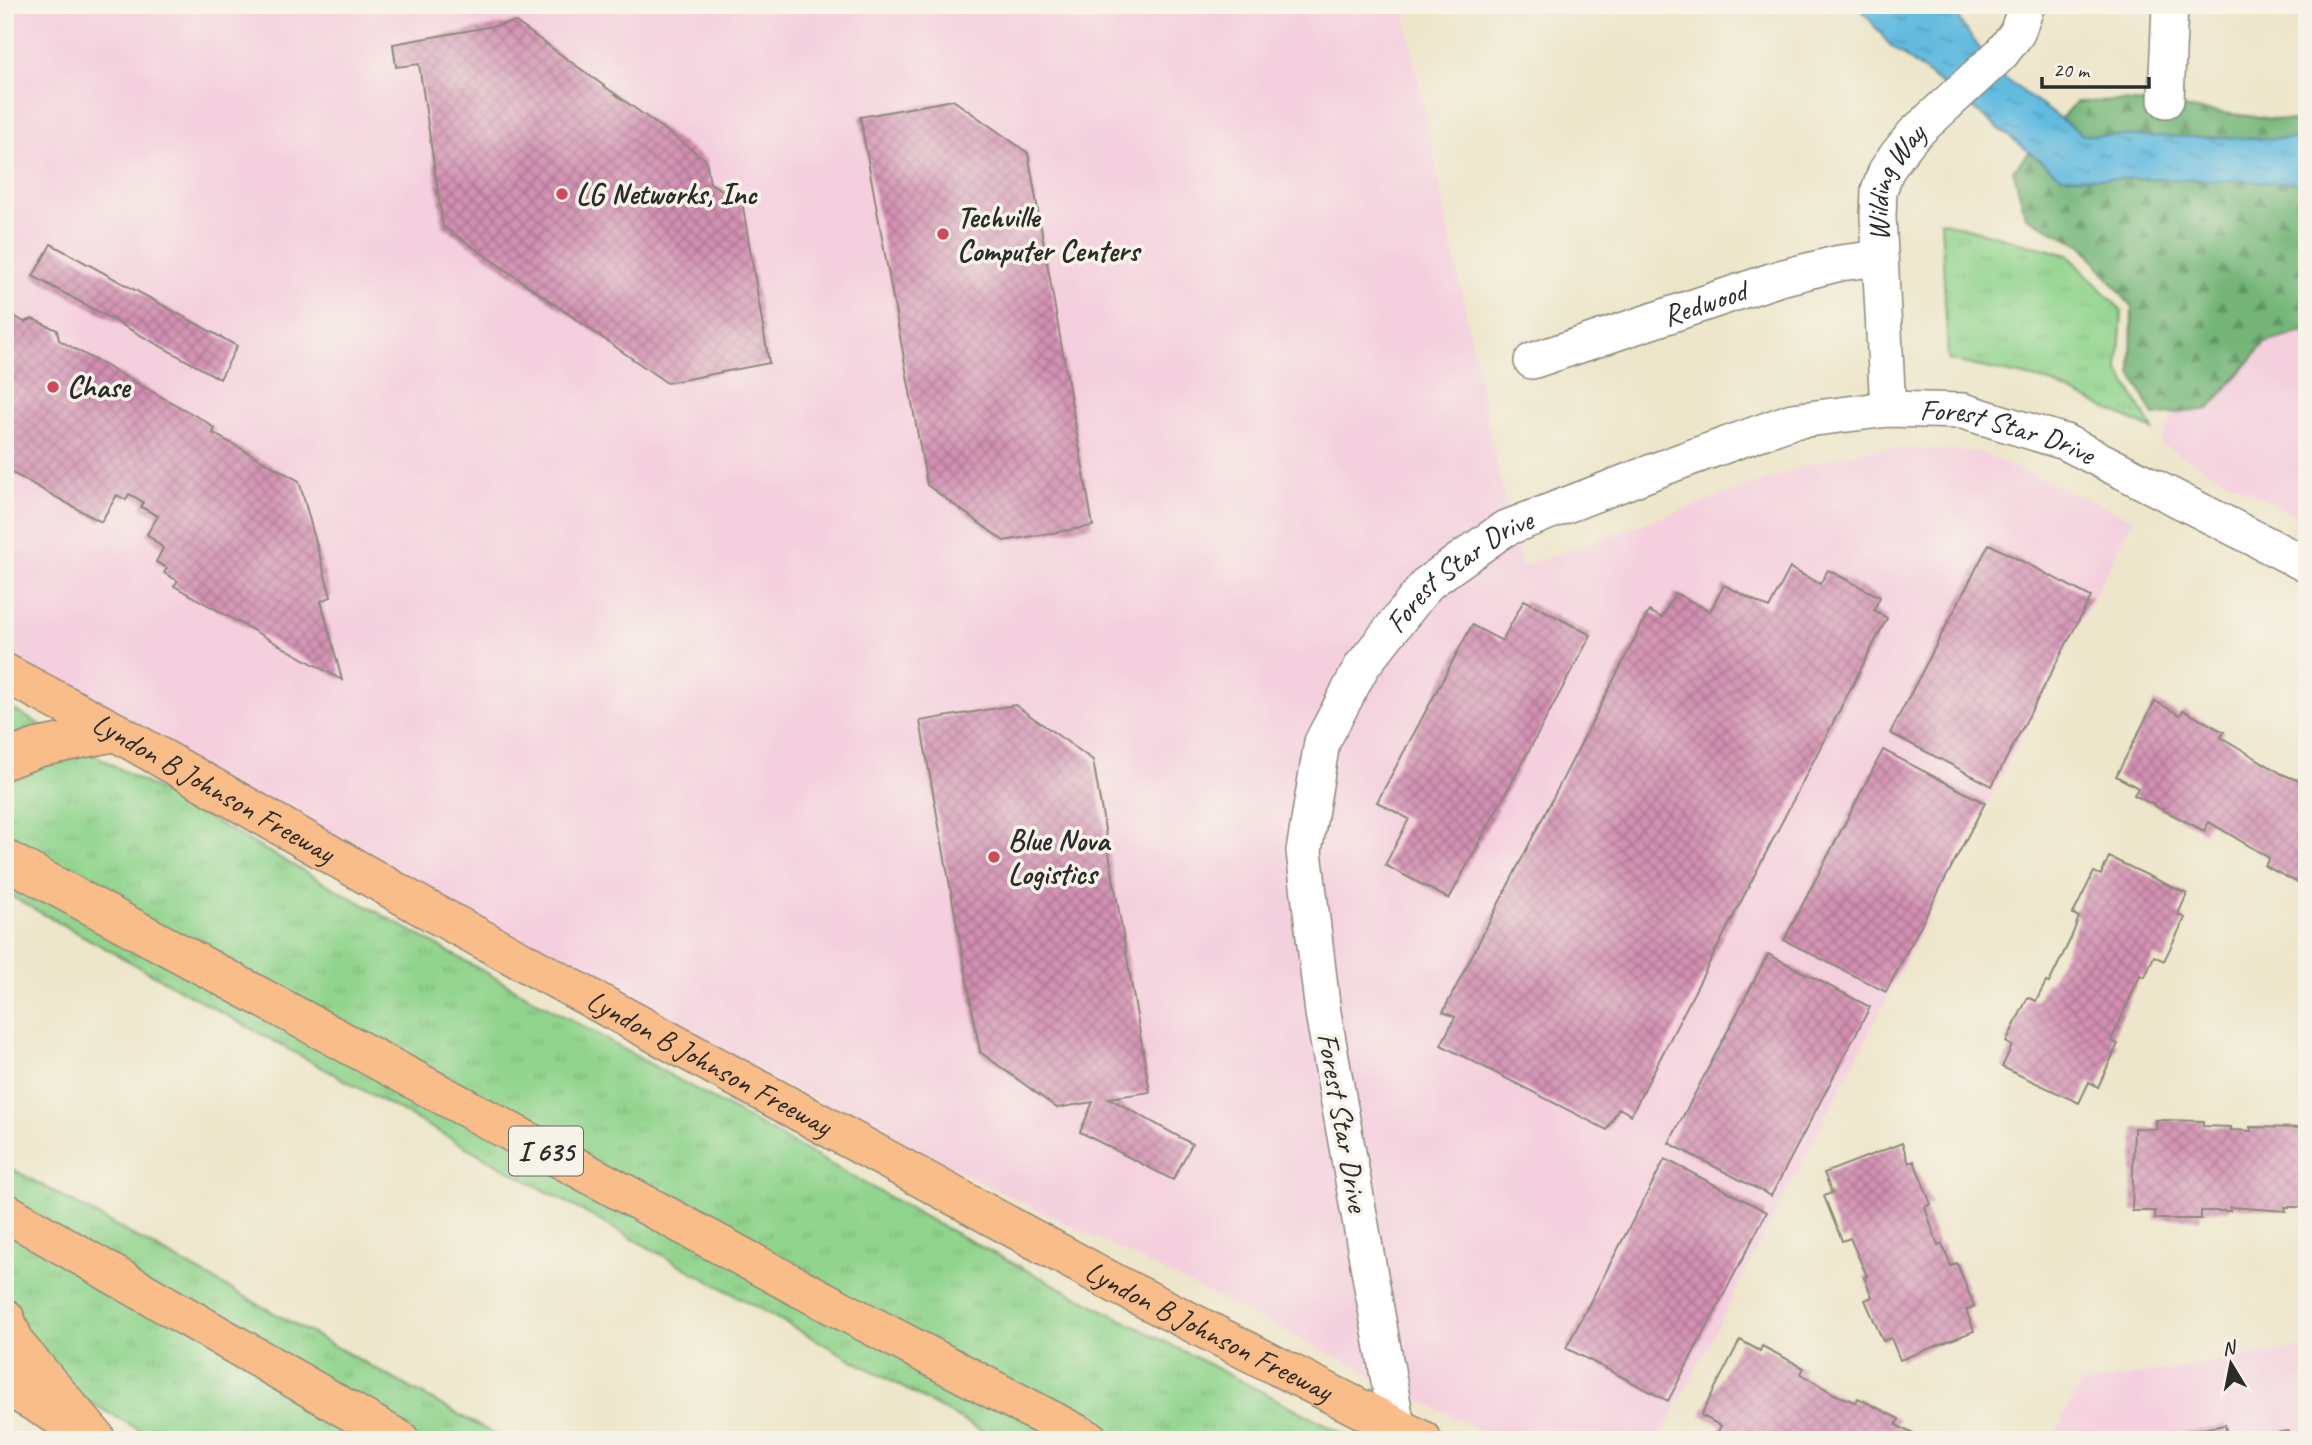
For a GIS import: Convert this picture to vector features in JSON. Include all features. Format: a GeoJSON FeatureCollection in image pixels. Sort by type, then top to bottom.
{"type":"FeatureCollection","features":[{"type":"Feature","properties":{"kind":"main road","name":"Lyndon B Johnson Freeway"},"geometry":{"type":"LineString","coordinates":[[5,673],[116,732],[421,906],[1118,1285],[1409,1433]]}},
{"type":"Feature","properties":{"kind":"main road"},"geometry":{"type":"LineString","coordinates":[[5,760],[37,748],[116,732]]}},
{"type":"Feature","properties":{"kind":"main road","name":"I 635"},"geometry":{"type":"LineString","coordinates":[[5,859],[800,1288],[1089,1440]]}},
{"type":"Feature","properties":{"kind":"main road"},"geometry":{"type":"LineString","coordinates":[[5,1212],[400,1440]]}},
{"type":"Feature","properties":{"kind":"main road"},"geometry":{"type":"LineString","coordinates":[[5,1318],[16,1345],[97,1439]]}},
{"type":"Feature","properties":{"kind":"main road"},"geometry":{"type":"LineString","coordinates":[[5,1385],[97,1439]]}},
{"type":"Feature","properties":{"kind":"street","name":"Wilding Way"},"geometry":{"type":"LineString","coordinates":[[1888,409],[1879,191],[1886,171],[1913,135],[2001,54],[2017,33],[2027,5]]}},
{"type":"Feature","properties":{"kind":"street"},"geometry":{"type":"LineString","coordinates":[[2166,100],[2170,5]]}},
{"type":"Feature","properties":{"kind":"street","name":"Redwood"},"geometry":{"type":"LineString","coordinates":[[1532,361],[1780,278],[1840,263],[1880,258]]}},
{"type":"Feature","properties":{"kind":"street","name":"Forest Star Drive"},"geometry":{"type":"LineString","coordinates":[[1409,1433],[1324,1013],[1304,851],[1322,742],[1362,666],[1428,583],[1504,529],[1792,421],[1888,409],[1964,411],[2065,442],[2307,565]]}},
{"type":"Feature","properties":{"kind":"shaded area"},"geometry":{"type":"Polygon","coordinates":[[[5,5],[1403,5],[1499,475],[1522,567],[1822,460],[1882,448],[1976,451],[2134,519],[1659,1440],[1498,1440],[1323,1350],[421,906],[5,671],[5,5]]]}},
{"type":"Feature","properties":{"kind":"shaded area"},"geometry":{"type":"Polygon","coordinates":[[[2307,253],[2307,522],[2160,444],[2243,265],[2307,253]]]}},
{"type":"Feature","properties":{"kind":"shaded area"},"geometry":{"type":"Polygon","coordinates":[[[2307,1347],[2307,1440],[2051,1440],[2081,1384],[2307,1347]]]}},
{"type":"Feature","properties":{"kind":"green space"},"geometry":{"type":"Polygon","coordinates":[[[1543,5],[1617,5],[1560,11],[1543,5]]]}},
{"type":"Feature","properties":{"kind":"green space"},"geometry":{"type":"Polygon","coordinates":[[[2124,101],[2307,123],[2307,331],[2265,343],[2209,409],[2154,416],[2131,373],[2132,307],[2082,245],[2026,217],[2013,170],[2076,102],[2124,101]]]}},
{"type":"Feature","properties":{"kind":"green space"},"geometry":{"type":"Polygon","coordinates":[[[1941,221],[2068,255],[2122,311],[2118,369],[2153,430],[2047,381],[1948,360],[1941,221]]]}},
{"type":"Feature","properties":{"kind":"green space"},"geometry":{"type":"Polygon","coordinates":[[[5,705],[943,1227],[1355,1440],[998,1440],[5,893],[5,705]]]}},
{"type":"Feature","properties":{"kind":"green space"},"geometry":{"type":"Polygon","coordinates":[[[5,1165],[505,1440],[158,1440],[5,1355],[5,1165]]]}},
{"type":"Feature","properties":{"kind":"water"},"geometry":{"type":"Polygon","coordinates":[[[1858,5],[1952,5],[1963,26],[2000,75],[2083,135],[2307,139],[2307,183],[2062,177],[1889,44],[1858,5]]]}},
{"type":"Feature","properties":{"kind":"building"},"geometry":{"type":"Polygon","coordinates":[[[516,22],[706,160],[710,183],[742,201],[769,363],[667,383],[443,226],[419,64],[396,67],[393,44],[516,22]]]}},
{"type":"Feature","properties":{"kind":"building"},"geometry":{"type":"Polygon","coordinates":[[[953,100],[1028,153],[1093,526],[1004,541],[927,485],[860,117],[953,100]]]}},
{"type":"Feature","properties":{"kind":"building"},"geometry":{"type":"Polygon","coordinates":[[[51,244],[237,346],[220,379],[33,276],[51,244]]]}},
{"type":"Feature","properties":{"kind":"building"},"geometry":{"type":"Polygon","coordinates":[[[5,310],[24,322],[33,319],[57,330],[59,340],[205,421],[215,429],[213,433],[299,481],[331,597],[321,601],[342,680],[174,586],[178,581],[164,573],[167,568],[156,562],[163,548],[147,534],[158,516],[141,507],[143,502],[129,494],[126,500],[117,495],[101,522],[5,469],[5,310]]]}},
{"type":"Feature","properties":{"kind":"building"},"geometry":{"type":"Polygon","coordinates":[[[1989,544],[2091,597],[1992,786],[1890,733],[1989,544]]]}},
{"type":"Feature","properties":{"kind":"building"},"geometry":{"type":"Polygon","coordinates":[[[1790,568],[1820,584],[1828,570],[1880,597],[1874,610],[1887,618],[1631,1115],[1619,1108],[1607,1130],[1441,1045],[1455,1017],[1443,1012],[1649,611],[1662,618],[1675,593],[1710,611],[1724,585],[1769,608],[1790,568]]]}},
{"type":"Feature","properties":{"kind":"building"},"geometry":{"type":"Polygon","coordinates":[[[1524,600],[1591,635],[1449,899],[1385,865],[1409,819],[1377,802],[1472,625],[1502,641],[1524,600]]]}},
{"type":"Feature","properties":{"kind":"building"},"geometry":{"type":"Polygon","coordinates":[[[2155,701],[2180,715],[2183,710],[2224,732],[2221,737],[2282,774],[2307,784],[2306,887],[2265,866],[2269,858],[2209,822],[2204,831],[2134,795],[2138,788],[2116,776],[2155,701]]]}},
{"type":"Feature","properties":{"kind":"building"},"geometry":{"type":"Polygon","coordinates":[[[1015,705],[1093,760],[1150,1092],[1109,1098],[1192,1144],[1173,1180],[1080,1132],[1093,1102],[1057,1108],[980,1052],[920,721],[1015,705]]]}},
{"type":"Feature","properties":{"kind":"building"},"geometry":{"type":"Polygon","coordinates":[[[1883,750],[1985,803],[1886,992],[1784,940],[1883,750]]]}},
{"type":"Feature","properties":{"kind":"building"},"geometry":{"type":"Polygon","coordinates":[[[2109,857],[2187,894],[2178,914],[2185,918],[2164,961],[2154,956],[2145,977],[2140,975],[2111,1041],[2118,1044],[2098,1087],[2089,1082],[2079,1103],[2002,1067],[2012,1046],[2006,1042],[2028,997],[2036,1001],[2046,982],[2049,983],[2079,917],[2073,914],[2094,872],[2101,875],[2109,857]]]}},
{"type":"Feature","properties":{"kind":"building"},"geometry":{"type":"Polygon","coordinates":[[[1768,954],[1870,1007],[1771,1196],[1669,1143],[1768,954]]]}},
{"type":"Feature","properties":{"kind":"building"},"geometry":{"type":"Polygon","coordinates":[[[2156,1120],[2203,1121],[2203,1126],[2231,1127],[2231,1130],[2251,1131],[2250,1127],[2307,1128],[2307,1207],[2285,1207],[2286,1211],[2230,1207],[2230,1211],[2201,1211],[2201,1219],[2155,1219],[2155,1211],[2132,1211],[2134,1128],[2156,1129],[2156,1120]]]}},
{"type":"Feature","properties":{"kind":"building"},"geometry":{"type":"Polygon","coordinates":[[[1902,1143],[1909,1163],[1914,1161],[1931,1204],[1925,1207],[1938,1246],[1942,1244],[1951,1266],[1957,1263],[1974,1306],[1966,1310],[1974,1331],[1900,1360],[1891,1338],[1883,1341],[1865,1300],[1872,1297],[1864,1277],[1867,1276],[1850,1238],[1842,1241],[1824,1196],[1832,1193],[1824,1173],[1902,1143]]]}},
{"type":"Feature","properties":{"kind":"building"},"geometry":{"type":"Polygon","coordinates":[[[1665,1159],[1767,1212],[1668,1401],[1566,1348],[1665,1159]]]}},
{"type":"Feature","properties":{"kind":"building"},"geometry":{"type":"Polygon","coordinates":[[[1740,1340],[1760,1351],[1762,1346],[1804,1368],[1801,1374],[1836,1395],[1855,1402],[1858,1398],[1899,1419],[1896,1425],[1917,1436],[1915,1440],[1726,1440],[1716,1435],[1721,1426],[1701,1415],[1740,1340]]]}},
{"type":"Feature","properties":{"kind":"building"},"geometry":{"type":"Polygon","coordinates":[[[2225,1425],[2228,1440],[2181,1440],[2180,1433],[2225,1425]]]}},
{"type":"Feature","properties":{"kind":"building"},"geometry":{"type":"Polygon","coordinates":[[[2288,1431],[2289,1440],[2241,1440],[2241,1438],[2288,1431]]]}},
{"type":"Feature","properties":{"kind":"place","name":"LG Networks, Inc"},"geometry":{"type":"Point","coordinates":[562,194]}},
{"type":"Feature","properties":{"kind":"place","name":"Techville Computer Centers"},"geometry":{"type":"Point","coordinates":[943,234]}},
{"type":"Feature","properties":{"kind":"place","name":"Chase"},"geometry":{"type":"Point","coordinates":[53,387]}},
{"type":"Feature","properties":{"kind":"place","name":"Blue Nova Logistics"},"geometry":{"type":"Point","coordinates":[994,857]}}]}
